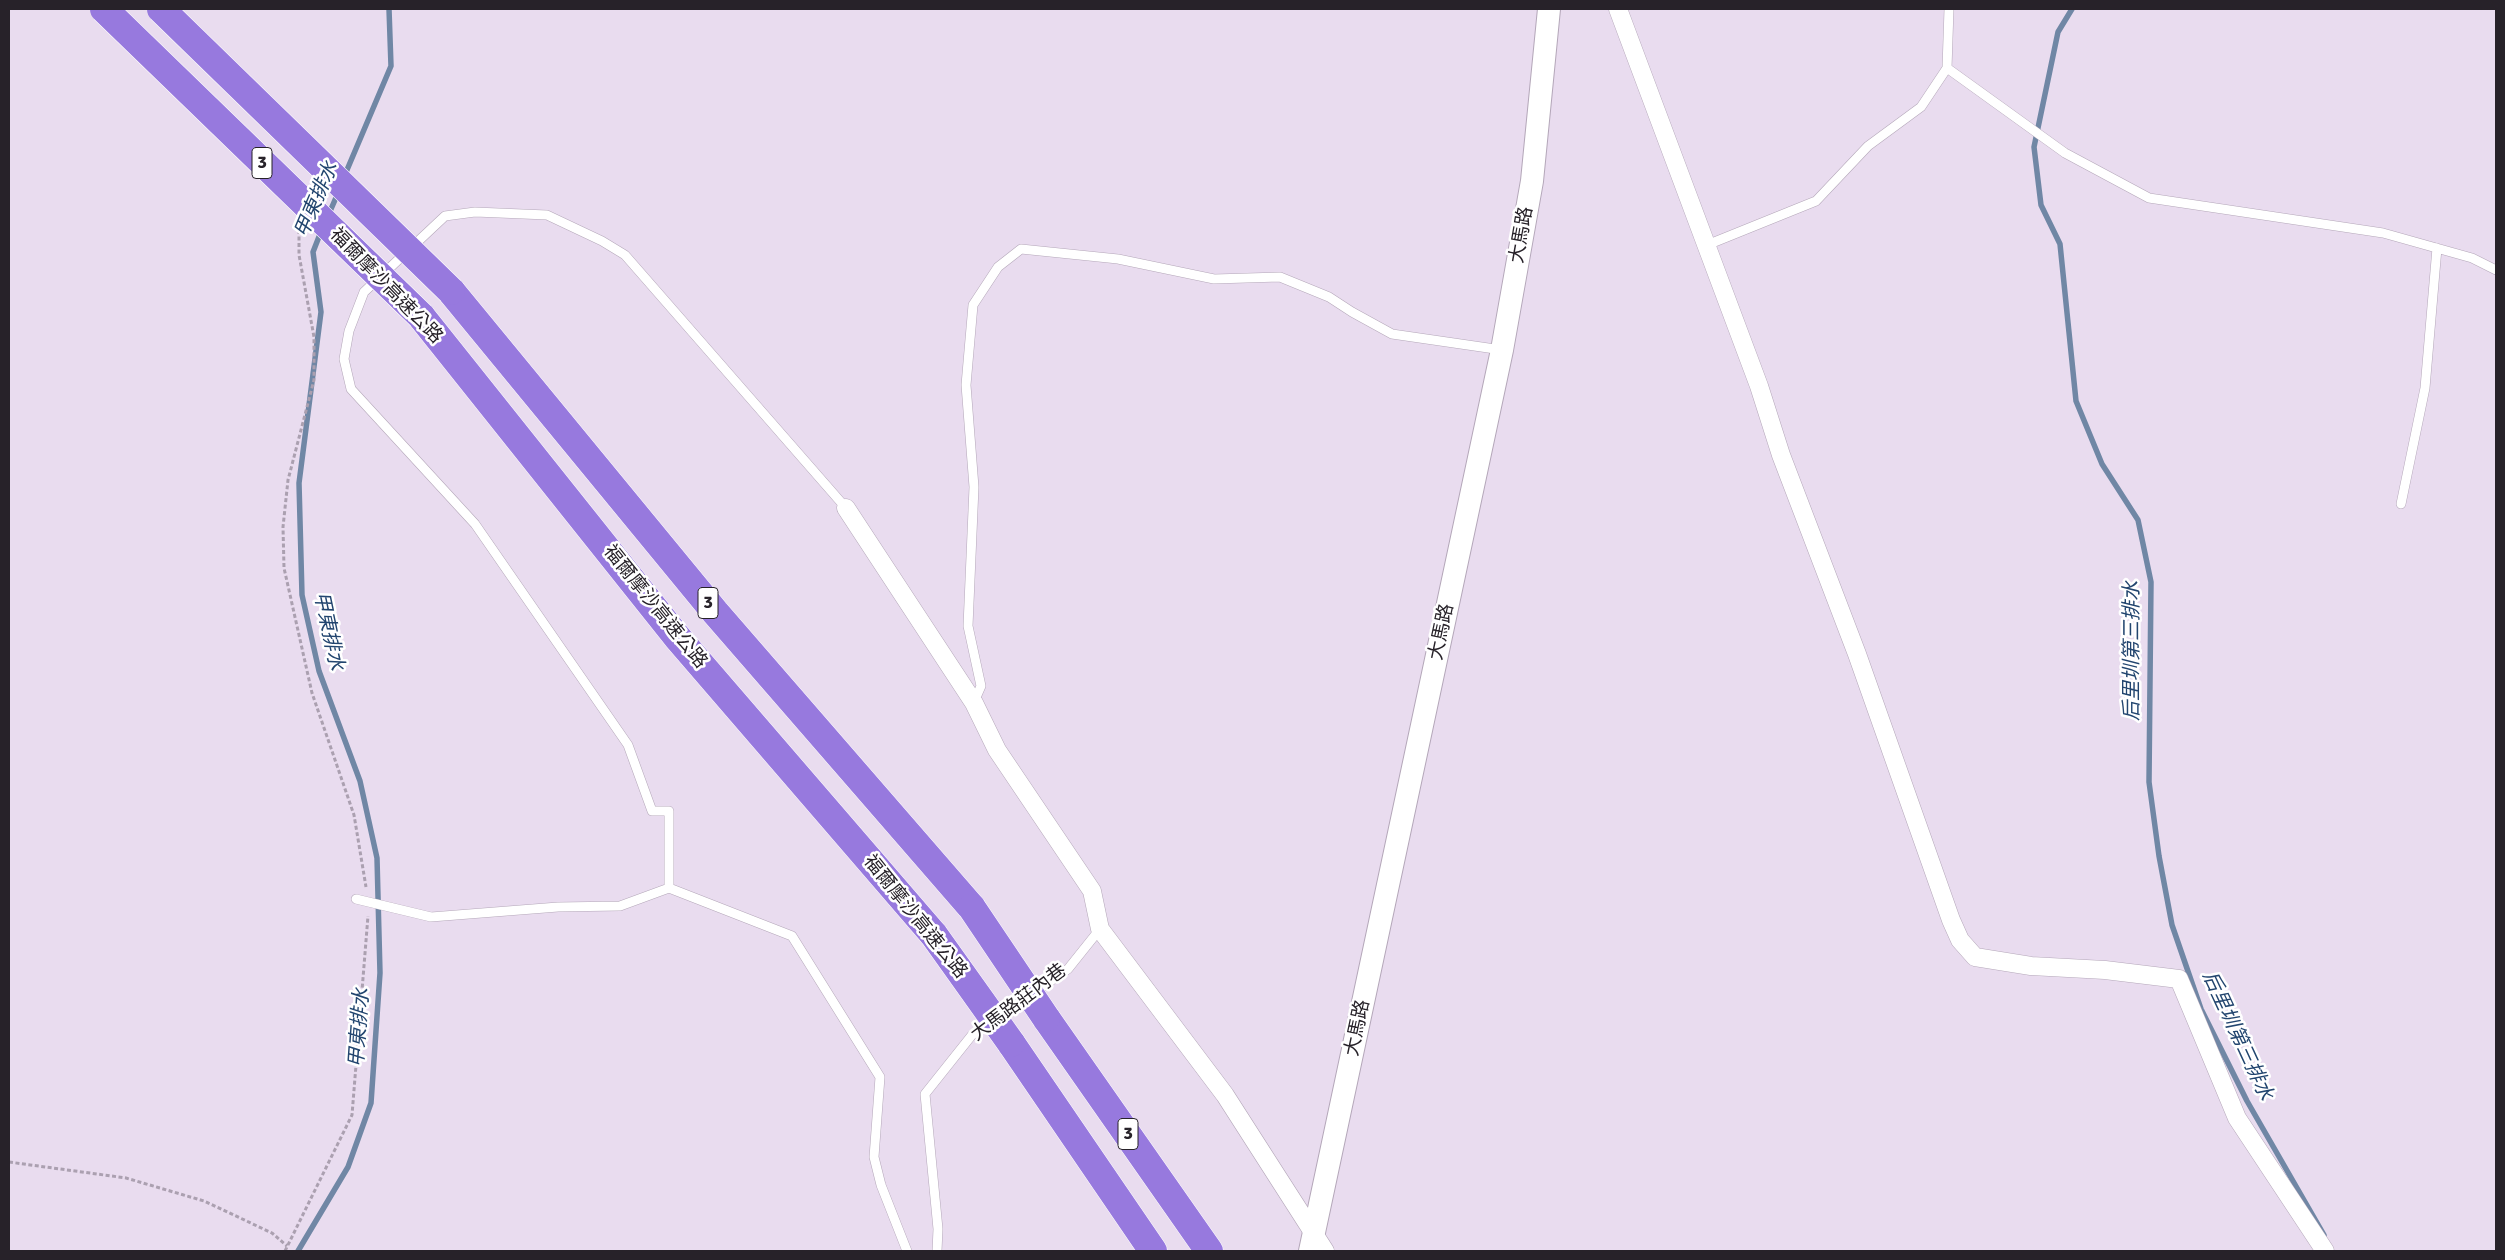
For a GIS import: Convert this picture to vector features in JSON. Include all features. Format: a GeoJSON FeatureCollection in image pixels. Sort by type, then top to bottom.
{"type":"FeatureCollection","features":[{"type":"Feature","properties":{"kind":"highway","name":"福爾摩沙高速公路"},"geometry":{"type":"LineString","coordinates":[[104,9],[421,316],[678,637],[934,936],[1153,1251]]}},
{"type":"Feature","properties":{"kind":"highway","name":"3"},"geometry":{"type":"LineString","coordinates":[[161,9],[451,291],[715,612],[972,908],[1046,1018],[1209,1251]]}},
{"type":"Feature","properties":{"kind":"street","name":"大馬路"},"geometry":{"type":"LineString","coordinates":[[1317,1245],[1502,350],[1532,181],[1549,9]]}},
{"type":"Feature","properties":{"kind":"street"},"geometry":{"type":"LineString","coordinates":[[1618,9],[1759,386],[1780,455],[1857,654],[1960,940],[1975,956],[2031,966],[2105,970],[2179,979],[2237,1118],[2325,1251]]}},
{"type":"Feature","properties":{"kind":"street"},"geometry":{"type":"LineString","coordinates":[[846,508],[974,703],[997,750],[1092,891],[1100,929],[1224,1095],[1317,1245]]}},
{"type":"Feature","properties":{"kind":"lane"},"geometry":{"type":"LineString","coordinates":[[1706,245],[1816,201],[1868,146],[1921,107],[1947,68],[1949,9]]}},
{"type":"Feature","properties":{"kind":"lane"},"geometry":{"type":"LineString","coordinates":[[1947,68],[2065,152],[2149,198],[2383,233],[2472,258],[2496,270]]}},
{"type":"Feature","properties":{"kind":"lane"},"geometry":{"type":"LineString","coordinates":[[669,888],[669,812],[652,811],[628,745],[475,524],[351,389],[344,359],[349,331],[364,292],[445,216],[475,212],[547,216],[602,241],[624,255],[846,508]]}},
{"type":"Feature","properties":{"kind":"lane"},"geometry":{"type":"LineString","coordinates":[[2401,504],[2425,388],[2437,248]]}},
{"type":"Feature","properties":{"kind":"lane"},"geometry":{"type":"LineString","coordinates":[[974,703],[981,686],[968,626],[974,487],[966,385],[973,305],[998,267],[1021,249],[1118,259],[1214,279],[1280,277],[1329,297],[1392,334],[1502,350]]}},
{"type":"Feature","properties":{"kind":"lane"},"geometry":{"type":"LineString","coordinates":[[356,899],[431,917],[558,907],[620,906],[669,888],[792,936],[880,1076],[874,1158],[881,1186],[907,1251]]}},
{"type":"Feature","properties":{"kind":"lane","name":"大馬路莊內巷"},"geometry":{"type":"LineString","coordinates":[[937,1251],[938,1229],[925,1094],[972,1035],[1068,969],[1100,929]]}},
{"type":"Feature","properties":{"kind":"path"},"geometry":{"type":"LineString","coordinates":[[300,226],[299,255],[314,337],[314,380],[288,480],[283,527],[284,568],[312,694],[354,815],[366,891]]}},
{"type":"Feature","properties":{"kind":"path"},"geometry":{"type":"LineString","coordinates":[[285,1251],[352,1115],[368,907]]}},
{"type":"Feature","properties":{"kind":"path"},"geometry":{"type":"LineString","coordinates":[[9,1162],[126,1178],[204,1201],[272,1233],[288,1246]]}},
{"type":"Feature","properties":{"kind":"waterway","name":"甲東排水"},"geometry":{"type":"LineString","coordinates":[[344,177],[391,66],[389,9]]}},
{"type":"Feature","properties":{"kind":"waterway","name":"后里圳第三排水"},"geometry":{"type":"LineString","coordinates":[[2072,9],[2058,32],[2034,147],[2041,205],[2060,244],[2076,401],[2102,464],[2138,520],[2151,582],[2149,782],[2159,856],[2172,925],[2201,1009],[2247,1101],[2324,1235]]}},
{"type":"Feature","properties":{"kind":"waterway","name":"甲東排水"},"geometry":{"type":"LineString","coordinates":[[328,216],[338,193]]}},
{"type":"Feature","properties":{"kind":"waterway","name":"甲東排水"},"geometry":{"type":"LineString","coordinates":[[298,1251],[348,1167],[371,1103],[380,973],[377,858],[360,781],[319,671],[302,595],[299,483],[321,312],[313,252],[322,229]]}}]}
